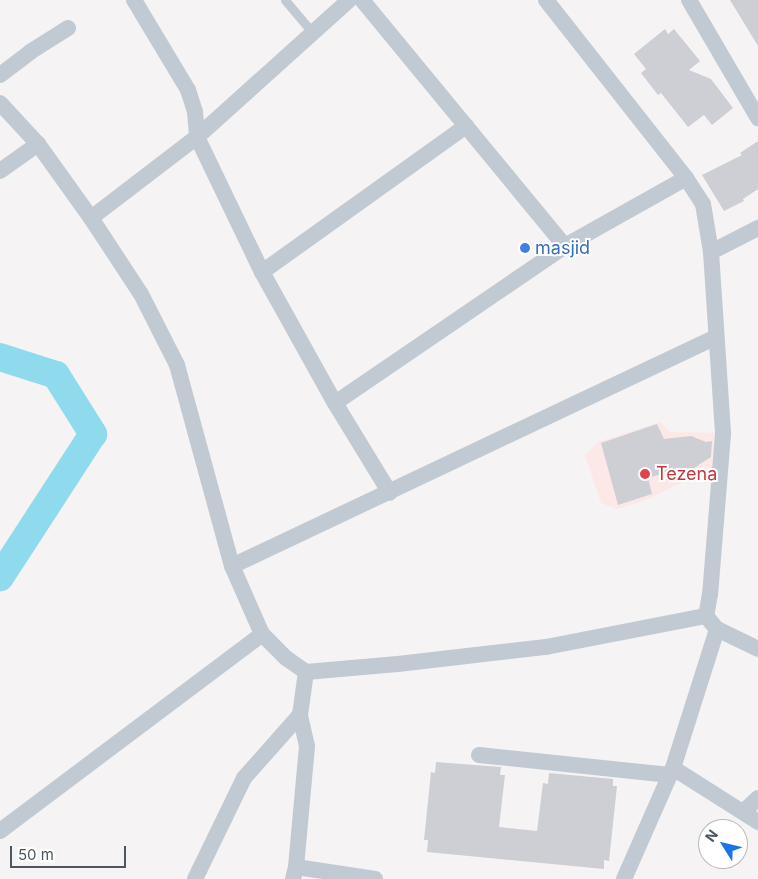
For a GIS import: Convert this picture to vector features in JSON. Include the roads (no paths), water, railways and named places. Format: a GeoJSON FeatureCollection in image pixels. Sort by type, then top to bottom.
{"type":"FeatureCollection","features":[{"type":"Feature","properties":{"kind":"street"},"geometry":{"type":"LineString","coordinates":[[134,0],[188,90],[195,112],[197,137],[262,272],[334,404],[390,493]]}},
{"type":"Feature","properties":{"kind":"street"},"geometry":{"type":"LineString","coordinates":[[91,218],[197,137],[349,0]]}},
{"type":"Feature","properties":{"kind":"street"},"geometry":{"type":"LineString","coordinates":[[362,0],[565,246]]}},
{"type":"Feature","properties":{"kind":"street"},"geometry":{"type":"LineString","coordinates":[[546,0],[686,178],[703,204],[711,252],[723,434],[710,594],[706,616]]}},
{"type":"Feature","properties":{"kind":"street"},"geometry":{"type":"LineString","coordinates":[[689,0],[758,118]]}},
{"type":"Feature","properties":{"kind":"street"},"geometry":{"type":"LineString","coordinates":[[0,75],[30,52],[68,28]]}},
{"type":"Feature","properties":{"kind":"street"},"geometry":{"type":"LineString","coordinates":[[0,103],[38,144],[91,218],[141,294],[177,365],[232,566],[262,634],[286,658],[306,672],[398,664],[546,647],[706,616]]}},
{"type":"Feature","properties":{"kind":"street"},"geometry":{"type":"LineString","coordinates":[[262,272],[466,126]]}},
{"type":"Feature","properties":{"kind":"street"},"geometry":{"type":"LineString","coordinates":[[0,171],[38,144]]}},
{"type":"Feature","properties":{"kind":"street"},"geometry":{"type":"LineString","coordinates":[[334,404],[565,246],[686,178]]}},
{"type":"Feature","properties":{"kind":"street"},"geometry":{"type":"LineString","coordinates":[[711,252],[758,228]]}},
{"type":"Feature","properties":{"kind":"street"},"geometry":{"type":"LineString","coordinates":[[232,566],[390,493],[716,337]]}},
{"type":"Feature","properties":{"kind":"street"},"geometry":{"type":"LineString","coordinates":[[706,616],[717,629],[758,649]]}},
{"type":"Feature","properties":{"kind":"street"},"geometry":{"type":"LineString","coordinates":[[624,879],[671,772],[717,629]]}},
{"type":"Feature","properties":{"kind":"street"},"geometry":{"type":"LineString","coordinates":[[0,831],[262,634]]}},
{"type":"Feature","properties":{"kind":"street"},"geometry":{"type":"LineString","coordinates":[[306,672],[300,715],[307,746],[294,873],[371,879]]}},
{"type":"Feature","properties":{"kind":"street"},"geometry":{"type":"LineString","coordinates":[[195,879],[244,778],[300,715]]}},
{"type":"Feature","properties":{"kind":"street"},"geometry":{"type":"LineString","coordinates":[[479,755],[671,772],[744,812],[758,822]]}},
{"type":"Feature","properties":{"kind":"street"},"geometry":{"type":"LineString","coordinates":[[744,812],[758,798]]}},
{"type":"Feature","properties":{"kind":"lane"},"geometry":{"type":"LineString","coordinates":[[285,0],[312,32]]}},
{"type":"Feature","properties":{"kind":"waterway"},"geometry":{"type":"LineString","coordinates":[[0,357],[56,375],[93,434],[0,577]]}},
{"type":"Feature","properties":{"kind":"place","name":"masjid"},"geometry":{"type":"Point","coordinates":[525,248]}},
{"type":"Feature","properties":{"kind":"place","name":"Tezena"},"geometry":{"type":"Point","coordinates":[645,474]}}]}
